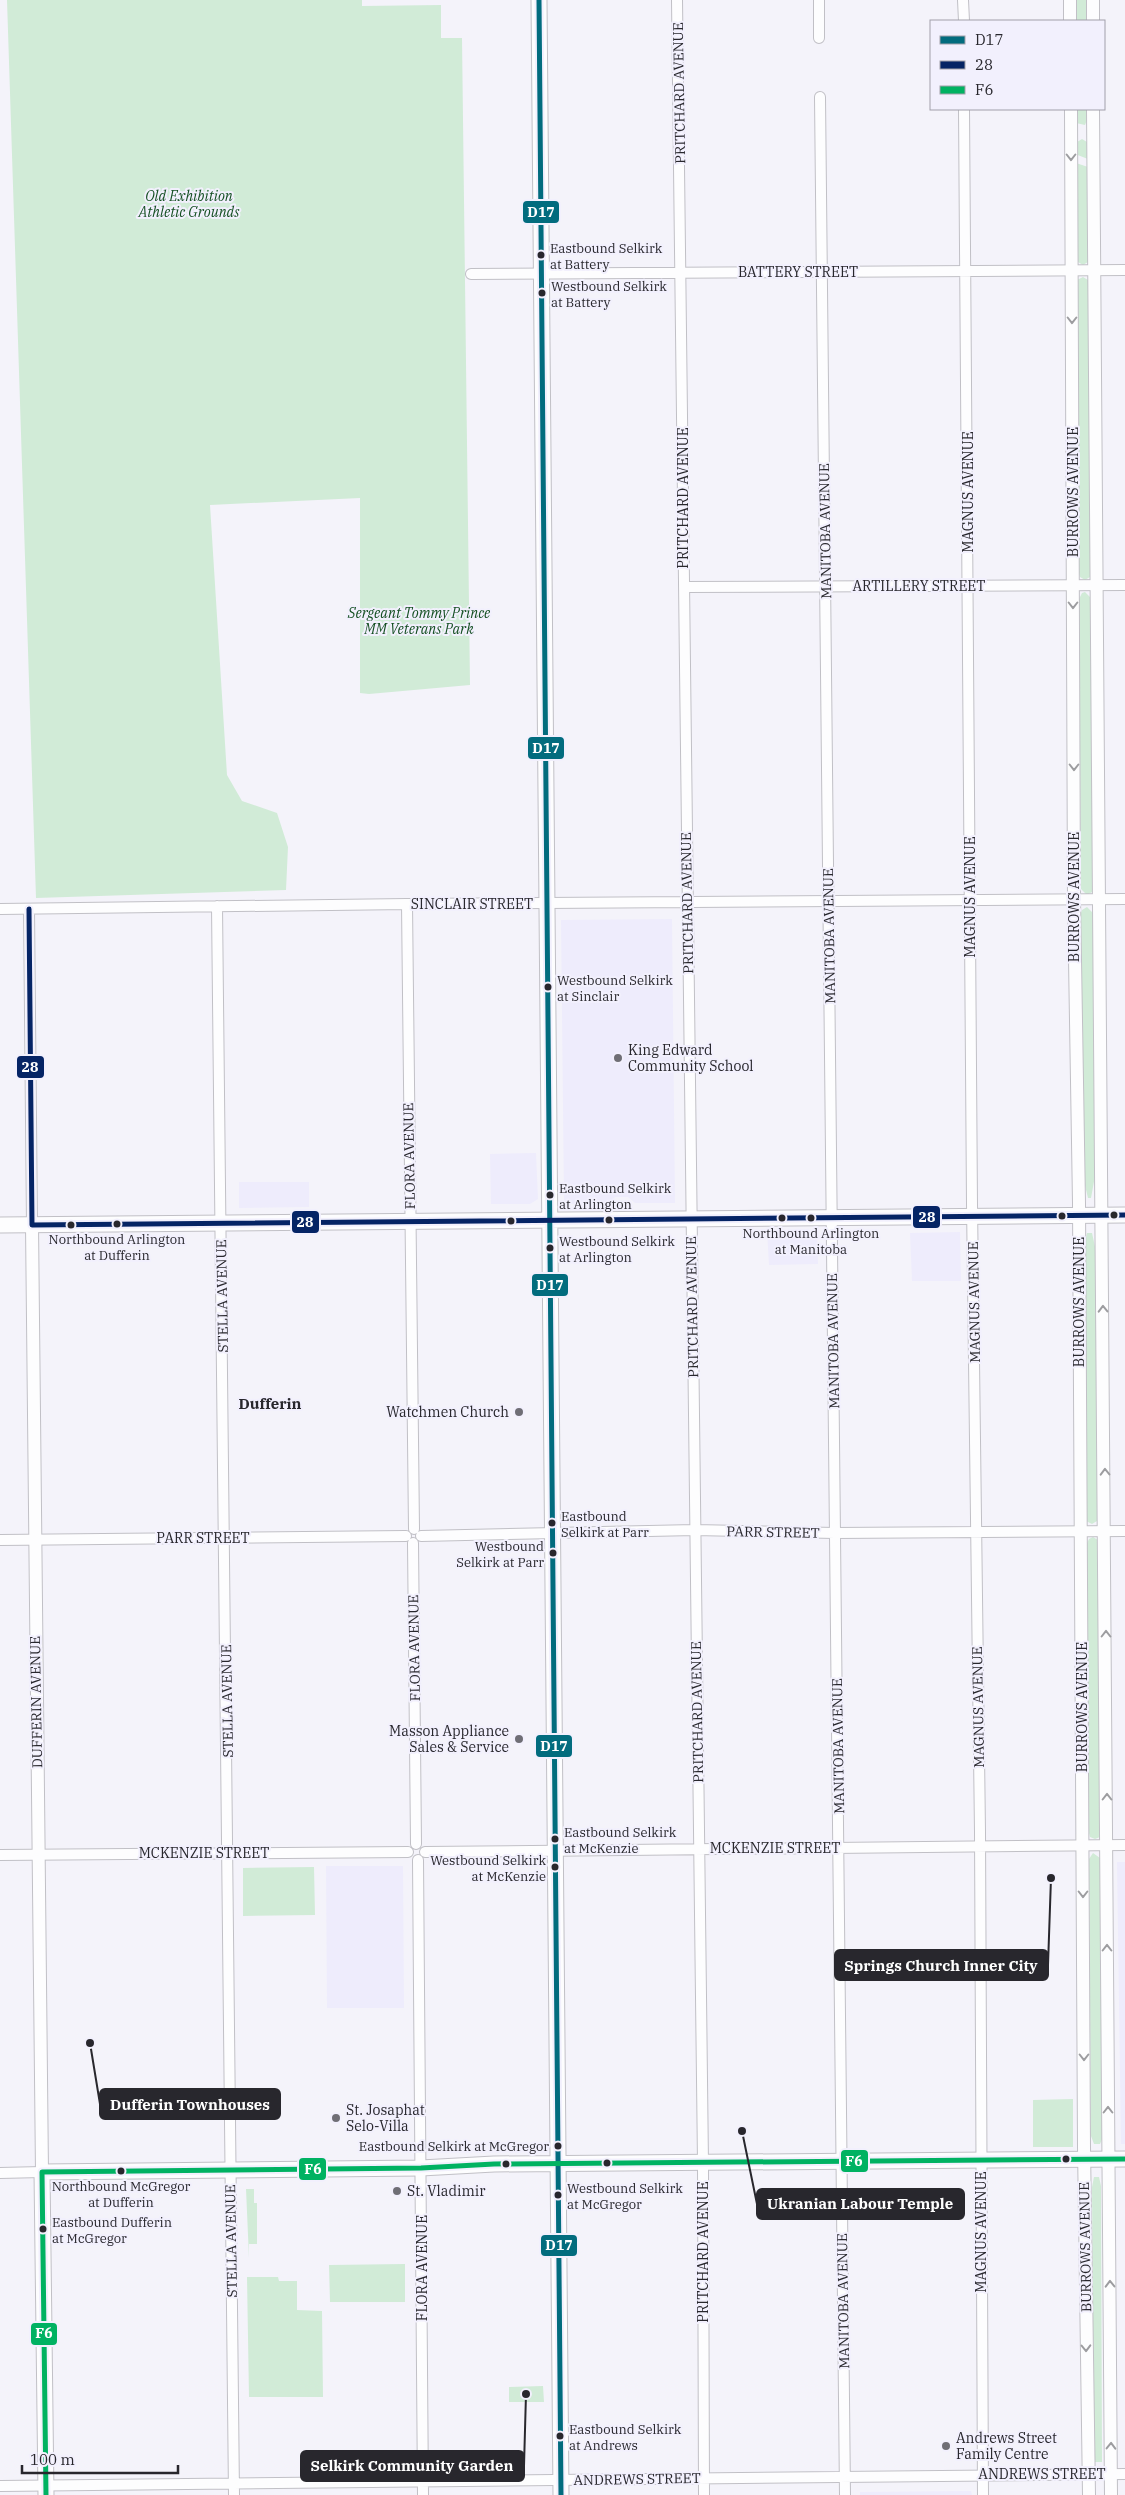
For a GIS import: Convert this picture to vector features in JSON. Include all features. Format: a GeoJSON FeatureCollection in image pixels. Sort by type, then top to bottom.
{"type":"FeatureCollection","features":[{"type":"Feature","properties":{"kind":"main road"},"geometry":{"type":"LineString","coordinates":[[539,0],[560,2488]]}},
{"type":"Feature","properties":{"kind":"main road"},"geometry":{"type":"LineString","coordinates":[[0,1225],[1125,1215]]}},
{"type":"Feature","properties":{"kind":"main road"},"geometry":{"type":"LineString","coordinates":[[42,2172],[421,2168],[558,2163],[1125,2159]]}},
{"type":"Feature","properties":{"kind":"main road","name":"DUFFERIN AVENUE"},"geometry":{"type":"LineString","coordinates":[[42,2172],[46,2490]]}},
{"type":"Feature","properties":{"kind":"street","name":"PRITCHARD AVENUE"},"geometry":{"type":"LineString","coordinates":[[677,0],[682,273],[686,902],[702,2162],[704,2495]]}},
{"type":"Feature","properties":{"kind":"street"},"geometry":{"type":"LineString","coordinates":[[819,0],[819,38]]}},
{"type":"Feature","properties":{"kind":"street"},"geometry":{"type":"LineString","coordinates":[[964,0],[964,20]]}},
{"type":"Feature","properties":{"kind":"street"},"geometry":{"type":"LineString","coordinates":[[1070,0],[1070,20]]}},
{"type":"Feature","properties":{"kind":"street"},"geometry":{"type":"LineString","coordinates":[[1093,0],[1093,20]]}},
{"type":"Feature","properties":{"kind":"street","name":"MANITOBA AVENUE"},"geometry":{"type":"LineString","coordinates":[[820,97],[845,2495]]}},
{"type":"Feature","properties":{"kind":"street","name":"MAGNUS AVENUE"},"geometry":{"type":"LineString","coordinates":[[964,110],[972,1216],[980,1846],[983,2495]]}},
{"type":"Feature","properties":{"kind":"street","name":"BURROWS AVENUE"},"geometry":{"type":"LineString","coordinates":[[1071,110],[1074,899],[1079,1215],[1084,2159],[1088,2495]]}},
{"type":"Feature","properties":{"kind":"street","name":"BURROWS AVENUE"},"geometry":{"type":"LineString","coordinates":[[1094,110],[1111,2495]]}},
{"type":"Feature","properties":{"kind":"street","name":"BATTERY STREET"},"geometry":{"type":"LineString","coordinates":[[472,274],[1125,270]]}},
{"type":"Feature","properties":{"kind":"street","name":"ARTILLERY STREET"},"geometry":{"type":"LineString","coordinates":[[684,587],[1125,584]]}},
{"type":"Feature","properties":{"kind":"street","name":"SINCLAIR STREET"},"geometry":{"type":"LineString","coordinates":[[0,909],[1125,899]]}},
{"type":"Feature","properties":{"kind":"street","name":"FLORA AVENUE"},"geometry":{"type":"LineString","coordinates":[[407,904],[416,1844]]}},
{"type":"Feature","properties":{"kind":"street","name":"STELLA AVENUE"},"geometry":{"type":"LineString","coordinates":[[217,906],[234,2495]]}},
{"type":"Feature","properties":{"kind":"street","name":"DUFFERIN AVENUE"},"geometry":{"type":"LineString","coordinates":[[29,909],[42,2172]]}},
{"type":"Feature","properties":{"kind":"street","name":"PARR STREET"},"geometry":{"type":"LineString","coordinates":[[0,1540],[414,1536],[694,1530],[835,1533],[1125,1531]]}},
{"type":"Feature","properties":{"kind":"street"},"geometry":{"type":"LineString","coordinates":[[416,1844],[422,1846],[425,1852],[423,1857],[418,1860],[411,1859],[408,1852],[410,1846],[416,1844]]}},
{"type":"Feature","properties":{"kind":"street","name":"MCKENZIE STREET"},"geometry":{"type":"LineString","coordinates":[[425,1852],[1125,1845]]}},
{"type":"Feature","properties":{"kind":"street","name":"MCKENZIE STREET"},"geometry":{"type":"LineString","coordinates":[[0,1854],[408,1852]]}},
{"type":"Feature","properties":{"kind":"street","name":"FLORA AVENUE"},"geometry":{"type":"LineString","coordinates":[[418,1860],[423,2495]]}},
{"type":"Feature","properties":{"kind":"street"},"geometry":{"type":"LineString","coordinates":[[0,2173],[42,2172]]}},
{"type":"Feature","properties":{"kind":"street","name":"ANDREWS STREET"},"geometry":{"type":"LineString","coordinates":[[0,2486],[46,2490],[234,2482],[423,2481],[560,2488],[704,2478],[1125,2474]]}},
{"type":"Feature","properties":{"kind":"shaded area","name":"King Edward Community School"},"geometry":{"type":"Polygon","coordinates":[[[672,919],[675,1203],[635,1203],[628,1197],[615,1197],[609,1203],[567,1204],[564,1200],[561,920],[672,919]]]}},
{"type":"Feature","properties":{"kind":"shaded area"},"geometry":{"type":"Polygon","coordinates":[[[536,1153],[538,1199],[530,1204],[491,1204],[490,1154],[536,1153]]]}},
{"type":"Feature","properties":{"kind":"shaded area"},"geometry":{"type":"Polygon","coordinates":[[[239,1182],[309,1182],[309,1207],[239,1208],[239,1182]]]}},
{"type":"Feature","properties":{"kind":"shaded area"},"geometry":{"type":"Polygon","coordinates":[[[767,1231],[817,1233],[818,1264],[769,1265],[767,1231]]]}},
{"type":"Feature","properties":{"kind":"shaded area"},"geometry":{"type":"Polygon","coordinates":[[[960,1232],[961,1281],[912,1281],[910,1233],[960,1232]]]}},
{"type":"Feature","properties":{"kind":"shaded area"},"geometry":{"type":"Polygon","coordinates":[[[1117,1862],[1125,1862],[1125,2144],[1121,2144],[1117,1862]]]}},
{"type":"Feature","properties":{"kind":"shaded area"},"geometry":{"type":"Polygon","coordinates":[[[326,1866],[403,1866],[404,2008],[327,2008],[326,1866]]]}},
{"type":"Feature","properties":{"kind":"shaded area"},"geometry":{"type":"Polygon","coordinates":[[[971,2491],[972,2495],[860,2495],[860,2492],[971,2491]]]}},
{"type":"Feature","properties":{"kind":"green space","name":"Old Exhibition Athletic Grounds"},"geometry":{"type":"Polygon","coordinates":[[[7,0],[362,0],[362,6],[441,5],[441,38],[462,38],[470,685],[369,694],[360,693],[360,498],[210,505],[227,775],[242,801],[277,813],[288,847],[286,890],[36,898],[7,0]]]}},
{"type":"Feature","properties":{"kind":"green space"},"geometry":{"type":"Polygon","coordinates":[[[1075,0],[1087,0],[1087,20],[1075,20],[1075,0]]]}},
{"type":"Feature","properties":{"kind":"green space"},"geometry":{"type":"Polygon","coordinates":[[[1075,110],[1087,110],[1085,125],[1076,123],[1075,110]]]}},
{"type":"Feature","properties":{"kind":"green space"},"geometry":{"type":"Polygon","coordinates":[[[1082,139],[1087,142],[1088,159],[1075,154],[1077,142],[1082,139]]]}},
{"type":"Feature","properties":{"kind":"green space"},"geometry":{"type":"Polygon","coordinates":[[[1076,163],[1088,167],[1088,262],[1083,265],[1078,262],[1076,163]]]}},
{"type":"Feature","properties":{"kind":"green space"},"geometry":{"type":"Polygon","coordinates":[[[1083,277],[1088,280],[1091,574],[1085,580],[1080,577],[1079,573],[1077,280],[1083,277]]]}},
{"type":"Feature","properties":{"kind":"green space"},"geometry":{"type":"Polygon","coordinates":[[[1085,592],[1091,598],[1093,889],[1087,895],[1081,889],[1079,599],[1082,593],[1085,592]]]}},
{"type":"Feature","properties":{"kind":"green space"},"geometry":{"type":"Polygon","coordinates":[[[1087,907],[1093,913],[1095,1176],[1091,1198],[1088,1198],[1083,1177],[1081,913],[1087,907]]]}},
{"type":"Feature","properties":{"kind":"green space"},"geometry":{"type":"Polygon","coordinates":[[[1087,1233],[1092,1233],[1096,1251],[1098,1518],[1092,1524],[1086,1521],[1085,1243],[1087,1233]]]}},
{"type":"Feature","properties":{"kind":"green space"},"geometry":{"type":"Polygon","coordinates":[[[1093,1537],[1098,1540],[1100,1837],[1095,1839],[1090,1837],[1089,1833],[1087,1543],[1093,1537]]]}},
{"type":"Feature","properties":{"kind":"green space"},"geometry":{"type":"Polygon","coordinates":[[[1093,1853],[1100,1858],[1103,2137],[1100,2144],[1094,2144],[1091,2136],[1089,1859],[1093,1853]]]}},
{"type":"Feature","properties":{"kind":"green space"},"geometry":{"type":"Polygon","coordinates":[[[314,1867],[315,1915],[243,1916],[243,1868],[314,1867]]]}},
{"type":"Feature","properties":{"kind":"green space"},"geometry":{"type":"Polygon","coordinates":[[[1073,2099],[1073,2147],[1033,2147],[1033,2100],[1073,2099]]]}},
{"type":"Feature","properties":{"kind":"green space"},"geometry":{"type":"Polygon","coordinates":[[[1094,2177],[1099,2177],[1101,2186],[1102,2462],[1094,2462],[1092,2187],[1094,2177]]]}},
{"type":"Feature","properties":{"kind":"green space"},"geometry":{"type":"Polygon","coordinates":[[[246,2189],[254,2189],[254,2203],[257,2203],[257,2244],[249,2244],[249,2258],[246,2189]]]}},
{"type":"Feature","properties":{"kind":"green space"},"geometry":{"type":"Polygon","coordinates":[[[405,2264],[405,2302],[330,2302],[329,2265],[405,2264]]]}},
{"type":"Feature","properties":{"kind":"green space"},"geometry":{"type":"Polygon","coordinates":[[[247,2277],[278,2277],[279,2281],[297,2281],[297,2310],[322,2311],[323,2397],[249,2397],[247,2277]]]}},
{"type":"Feature","properties":{"kind":"green space"},"geometry":{"type":"Polygon","coordinates":[[[543,2386],[544,2402],[509,2402],[509,2387],[543,2386]]]}},
{"type":"Feature","properties":{"kind":"transit line","name":"D17"},"geometry":{"type":"LineString","coordinates":[[539,0],[561,2495]]}},
{"type":"Feature","properties":{"kind":"transit line","name":"28"},"geometry":{"type":"LineString","coordinates":[[29,909],[32,1225]]}},
{"type":"Feature","properties":{"kind":"transit line","name":"28"},"geometry":{"type":"LineString","coordinates":[[32,1225],[1125,1215]]}},
{"type":"Feature","properties":{"kind":"transit line","name":"F6"},"geometry":{"type":"LineString","coordinates":[[42,2172],[421,2168],[494,2164],[1125,2159]]}},
{"type":"Feature","properties":{"kind":"transit line","name":"F6"},"geometry":{"type":"LineString","coordinates":[[42,2172],[46,2495]]}},
{"type":"Feature","properties":{"kind":"place","name":"Eastbound Selkirk at Battery"},"geometry":{"type":"Point","coordinates":[541,255]}},
{"type":"Feature","properties":{"kind":"place","name":"Westbound Selkirk at Battery"},"geometry":{"type":"Point","coordinates":[542,293]}},
{"type":"Feature","properties":{"kind":"place","name":"Westbound Selkirk at Sinclair"},"geometry":{"type":"Point","coordinates":[548,987]}},
{"type":"Feature","properties":{"kind":"place","name":"King Edward Community School"},"geometry":{"type":"Point","coordinates":[618,1058]}},
{"type":"Feature","properties":{"kind":"place","name":"Eastbound Selkirk at Arlington"},"geometry":{"type":"Point","coordinates":[550,1195]}},
{"type":"Feature","properties":{"kind":"place","name":"Northbound Arlington at Manitoba"},"geometry":{"type":"Point","coordinates":[811,1218]}},
{"type":"Feature","properties":{"kind":"place","name":"Northbound Arlington at Dufferin"},"geometry":{"type":"Point","coordinates":[117,1224]}},
{"type":"Feature","properties":{"kind":"place","name":"Westbound Selkirk at Arlington"},"geometry":{"type":"Point","coordinates":[550,1248]}},
{"type":"Feature","properties":{"kind":"place","name":"Watchmen Church"},"geometry":{"type":"Point","coordinates":[519,1412]}},
{"type":"Feature","properties":{"kind":"place","name":"Eastbound Selkirk at Parr"},"geometry":{"type":"Point","coordinates":[552,1523]}},
{"type":"Feature","properties":{"kind":"place","name":"Westbound Selkirk at Parr"},"geometry":{"type":"Point","coordinates":[553,1553]}},
{"type":"Feature","properties":{"kind":"place","name":"Masson Appliance Sales & Service"},"geometry":{"type":"Point","coordinates":[519,1739]}},
{"type":"Feature","properties":{"kind":"place","name":"Eastbound Selkirk at McKenzie"},"geometry":{"type":"Point","coordinates":[555,1839]}},
{"type":"Feature","properties":{"kind":"place","name":"Westbound Selkirk at McKenzie"},"geometry":{"type":"Point","coordinates":[555,1867]}},
{"type":"Feature","properties":{"kind":"place","name":"Springs Church Inner City"},"geometry":{"type":"Point","coordinates":[1051,1878]}},
{"type":"Feature","properties":{"kind":"place","name":"Dufferin Townhouses"},"geometry":{"type":"Point","coordinates":[90,2043]}},
{"type":"Feature","properties":{"kind":"place","name":"St. Josaphat Selo-Villa"},"geometry":{"type":"Point","coordinates":[336,2118]}},
{"type":"Feature","properties":{"kind":"place","name":"Ukranian Labour Temple"},"geometry":{"type":"Point","coordinates":[742,2131]}},
{"type":"Feature","properties":{"kind":"place","name":"Eastbound Selkirk at McGregor"},"geometry":{"type":"Point","coordinates":[558,2146]}},
{"type":"Feature","properties":{"kind":"place","name":"Northbound McGregor at Dufferin"},"geometry":{"type":"Point","coordinates":[121,2171]}},
{"type":"Feature","properties":{"kind":"place","name":"St. Vladimir"},"geometry":{"type":"Point","coordinates":[397,2191]}},
{"type":"Feature","properties":{"kind":"place","name":"Westbound Selkirk at McGregor"},"geometry":{"type":"Point","coordinates":[558,2195]}},
{"type":"Feature","properties":{"kind":"place","name":"Eastbound Dufferin at McGregor"},"geometry":{"type":"Point","coordinates":[43,2229]}},
{"type":"Feature","properties":{"kind":"place","name":"Selkirk Community Garden"},"geometry":{"type":"Point","coordinates":[526,2394]}},
{"type":"Feature","properties":{"kind":"place","name":"Eastbound Selkirk at Andrews"},"geometry":{"type":"Point","coordinates":[560,2436]}},
{"type":"Feature","properties":{"kind":"place","name":"Andrews Street Family Centre"},"geometry":{"type":"Point","coordinates":[946,2446]}},
{"type":"Feature","properties":{"kind":"district","name":"Dufferin"},"geometry":{"type":"Point","coordinates":[270,1403]}},
{"type":"Feature","properties":{"kind":"park label","name":"Sergeant Tommy Prince MM Veterans Park"},"geometry":{"type":"Point","coordinates":[419,622]}}]}
